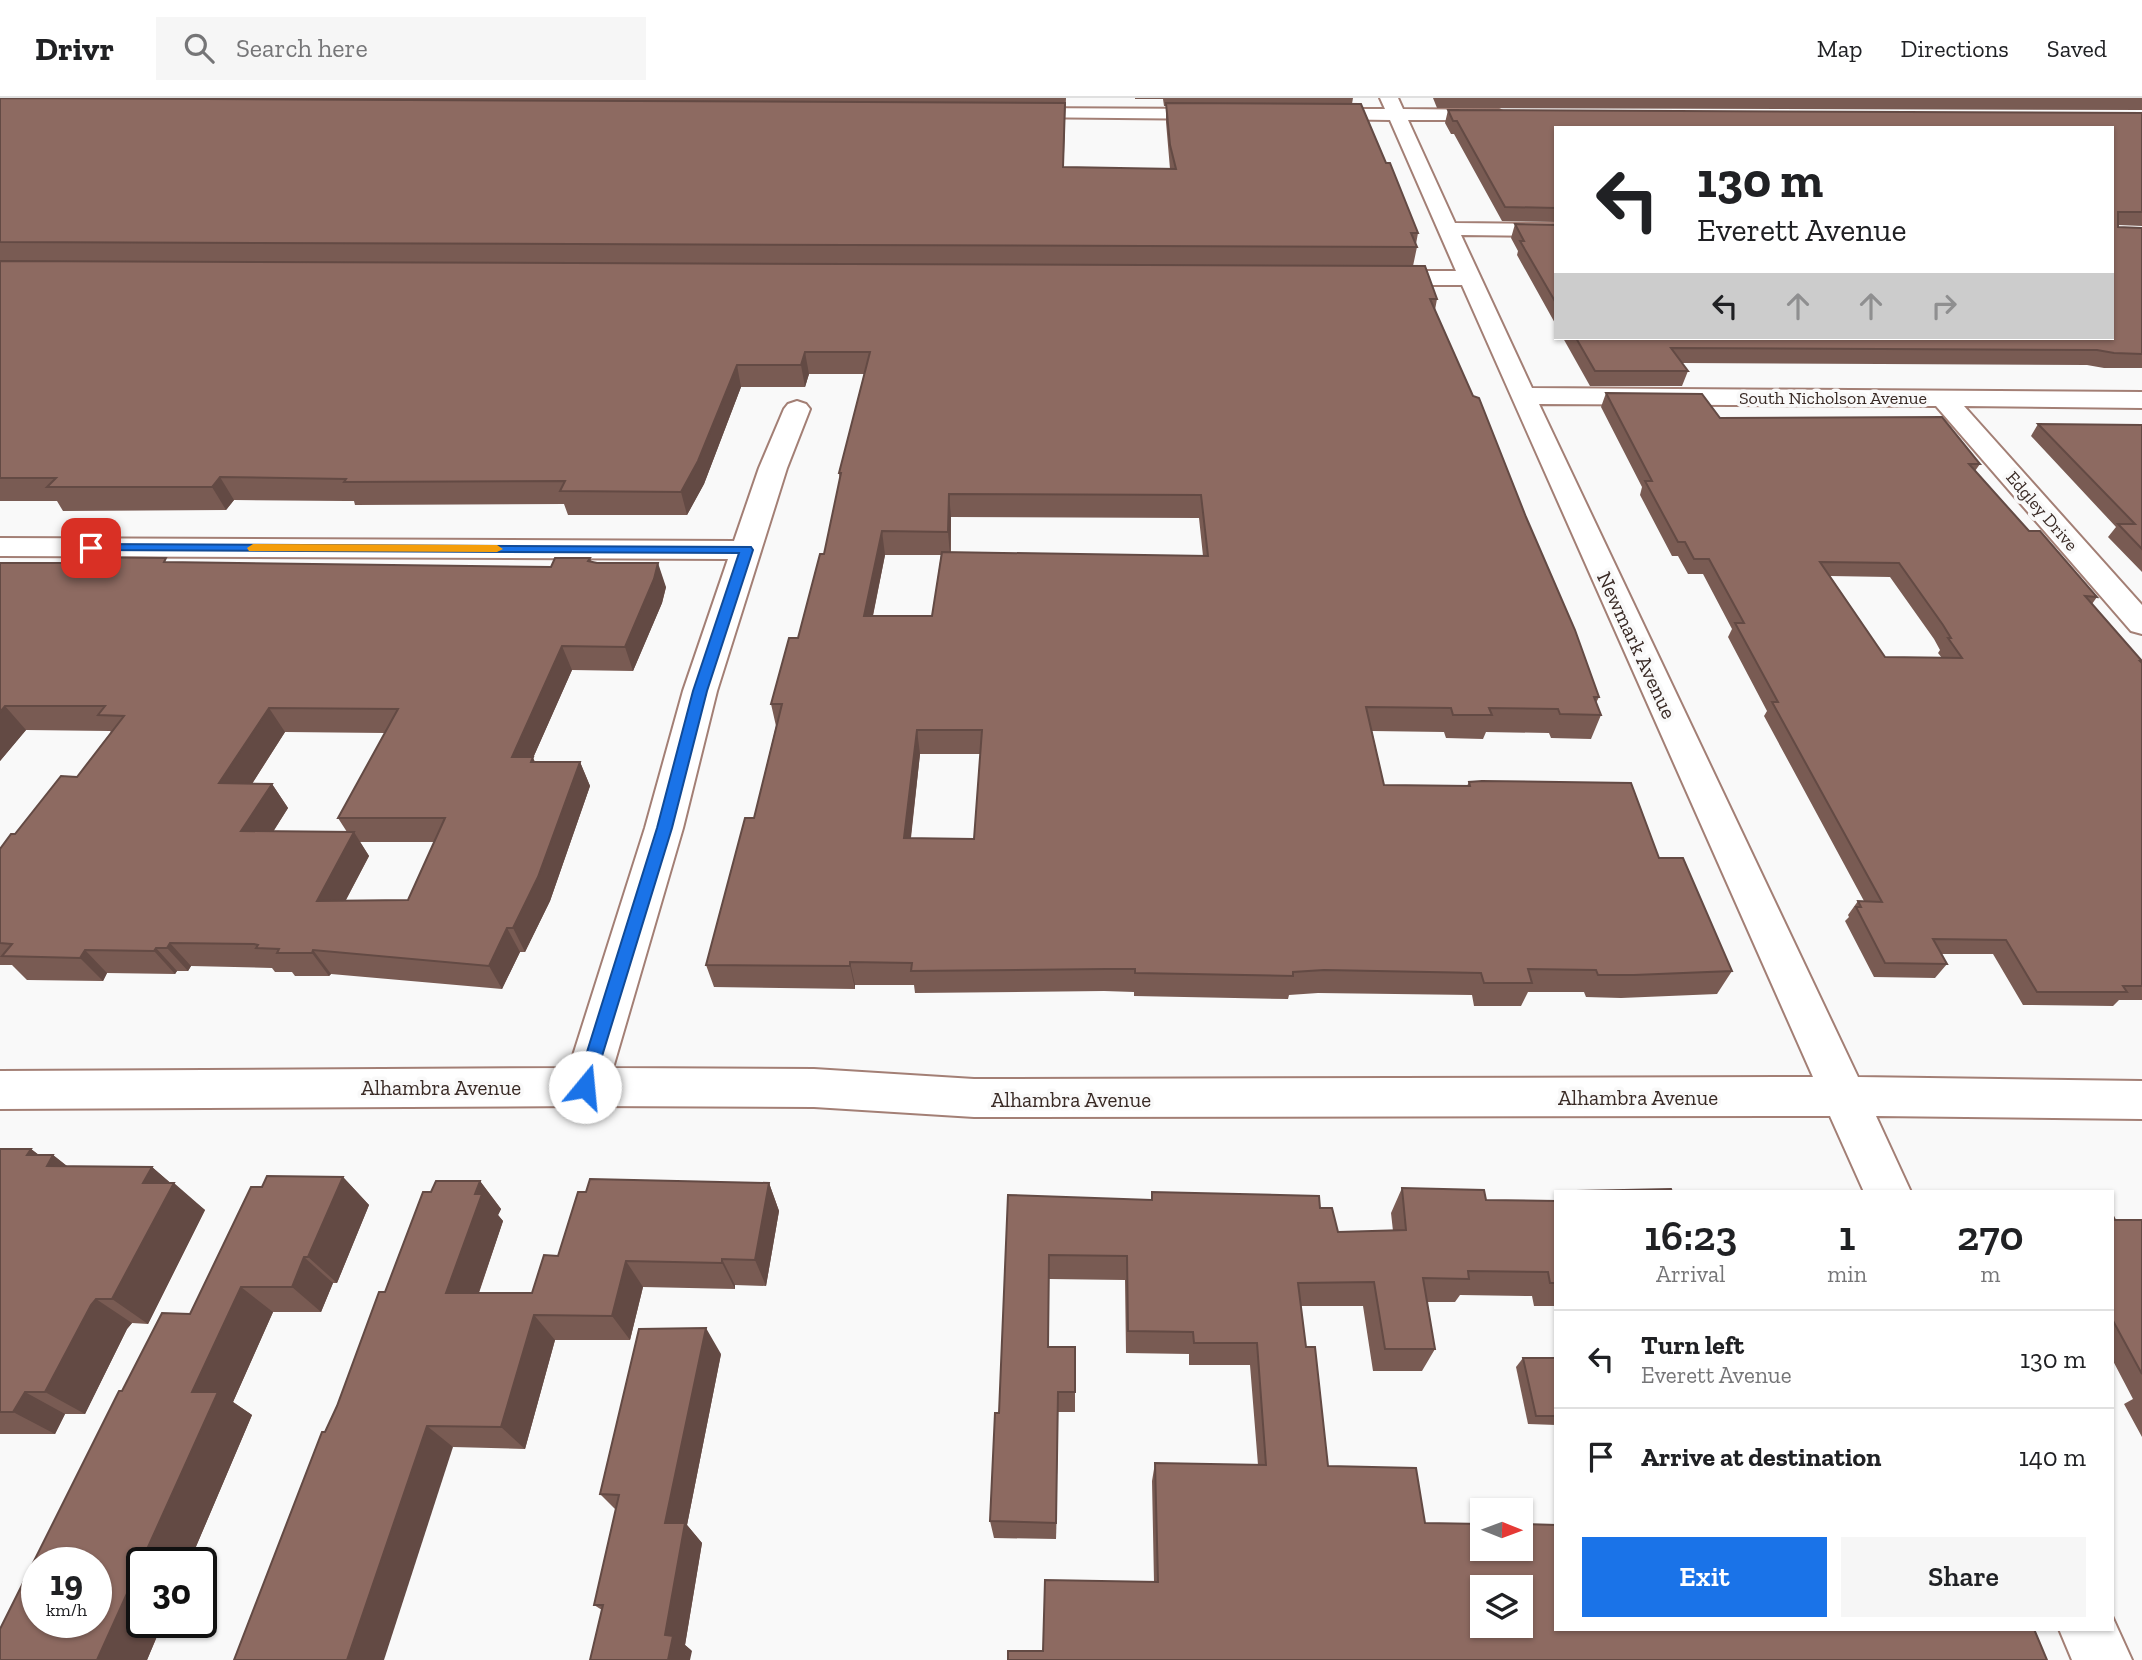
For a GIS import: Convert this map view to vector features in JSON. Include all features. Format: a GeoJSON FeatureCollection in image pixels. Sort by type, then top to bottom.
{"type":"FeatureCollection","features":[{"type":"Feature","properties":{"kind":"street"},"geometry":{"type":"LineString","coordinates":[[1303,114],[1393,106],[1519,115]]}},
{"type":"Feature","properties":{"kind":"street","name":"Newmark Avenue"},"geometry":{"type":"LineString","coordinates":[[1393,106],[1578,518],[1887,1190]]}},
{"type":"Feature","properties":{"kind":"street"},"geometry":{"type":"LineString","coordinates":[[999,113],[1238,114]]}},
{"type":"Feature","properties":{"kind":"street"},"geometry":{"type":"LineString","coordinates":[[1448,229],[1554,230]]}},
{"type":"Feature","properties":{"kind":"street"},"geometry":{"type":"LineString","coordinates":[[1354,278],[1471,278]]}},
{"type":"Feature","properties":{"kind":"street","name":"South Nicholson Avenue"},"geometry":{"type":"LineString","coordinates":[[1524,396],[2142,400]]}},
{"type":"Feature","properties":{"kind":"street","name":"Edgley Drive"},"geometry":{"type":"LineString","coordinates":[[1943,399],[2142,624]]}},
{"type":"Feature","properties":{"kind":"street"},"geometry":{"type":"LineString","coordinates":[[585,1087],[664,828],[700,691],[773,468],[797,409]]}},
{"type":"Feature","properties":{"kind":"street"},"geometry":{"type":"LineString","coordinates":[[0,547],[747,550]]}},
{"type":"Feature","properties":{"kind":"street","name":"Alhambra Avenue"},"geometry":{"type":"LineString","coordinates":[[0,1090],[814,1088],[974,1098],[1845,1097],[2142,1100]]}},
{"type":"Feature","properties":{"kind":"street"},"geometry":{"type":"LineString","coordinates":[[2089,1631],[2102,1660]]}},
{"type":"Feature","properties":{"kind":"building"},"geometry":{"type":"Polygon","coordinates":[[[0,98],[1065,103],[1063,167],[1176,169],[1170,145],[1166,103],[1361,104],[1386,163],[1390,163],[1418,233],[1411,233],[1417,247],[0,242],[0,98]]]}},
{"type":"Feature","properties":{"kind":"building"},"geometry":{"type":"Polygon","coordinates":[[[1448,110],[2142,113],[2142,212],[2118,212],[2118,227],[2142,228],[2142,354],[2097,350],[1671,348],[1688,371],[1595,371],[1577,340],[2114,340],[2114,126],[1554,126],[1554,208],[1505,207],[1457,121],[1453,121],[1448,110]]]}},
{"type":"Feature","properties":{"kind":"building"},"geometry":{"type":"Polygon","coordinates":[[[1515,224],[1554,225],[1554,300],[1520,241],[1524,241],[1515,224]]]}},
{"type":"Feature","properties":{"kind":"building"},"geometry":{"type":"Polygon","coordinates":[[[0,261],[1425,266],[1437,299],[1430,299],[1473,396],[1479,398],[1575,630],[1599,697],[1594,697],[1601,715],[1560,714],[1558,709],[1489,708],[1492,715],[1453,715],[1451,708],[1366,707],[1384,785],[1470,786],[1469,782],[1482,781],[1631,783],[1659,858],[1683,858],[1732,971],[1598,975],[1596,970],[1528,969],[1532,983],[1484,983],[1481,973],[1324,970],[1293,972],[1293,976],[1135,973],[1135,969],[911,971],[912,963],[850,962],[850,966],[706,965],[745,818],[754,818],[782,704],[771,704],[789,638],[798,638],[820,554],[824,554],[839,473],[870,352],[805,352],[801,365],[737,365],[698,461],[681,492],[560,491],[565,481],[344,482],[346,479],[220,477],[212,487],[47,487],[56,478],[0,478],[0,261]],[[949,494],[948,532],[882,531],[864,616],[932,616],[942,552],[1208,556],[1201,495],[949,494]],[[917,730],[904,838],[974,839],[982,730],[917,730]]]}},
{"type":"Feature","properties":{"kind":"building"},"geometry":{"type":"Polygon","coordinates":[[[1606,393],[1702,394],[1720,418],[1942,417],[1980,464],[1969,464],[2029,531],[2040,531],[2097,597],[2085,596],[2142,661],[2142,986],[2123,986],[2127,992],[2037,992],[2006,940],[1933,939],[1947,964],[1885,963],[1856,907],[1861,907],[1858,901],[1882,902],[1772,702],[1778,702],[1735,623],[1744,623],[1709,559],[1694,559],[1685,542],[1678,542],[1645,481],[1652,481],[1606,393]],[[1820,562],[1885,657],[1962,658],[1948,638],[1951,638],[1943,625],[1899,563],[1820,562]]]}},
{"type":"Feature","properties":{"kind":"building"},"geometry":{"type":"Polygon","coordinates":[[[2038,424],[2142,425],[2142,549],[2118,524],[2135,524],[2038,424]]]}},
{"type":"Feature","properties":{"kind":"building"},"geometry":{"type":"Polygon","coordinates":[[[69,557],[166,558],[164,562],[551,567],[555,558],[590,558],[588,561],[597,563],[658,563],[654,579],[625,647],[562,646],[512,757],[533,757],[531,762],[580,762],[538,877],[513,928],[507,928],[489,966],[313,950],[312,953],[277,953],[279,949],[256,948],[258,945],[254,944],[170,943],[167,948],[156,948],[154,951],[85,950],[80,958],[2,956],[12,944],[0,943],[0,849],[61,776],[77,777],[124,716],[98,715],[105,706],[5,706],[0,712],[0,563],[64,563],[69,557]],[[269,708],[219,783],[272,784],[241,831],[354,832],[317,901],[408,900],[445,818],[338,818],[398,709],[269,708]]]}},
{"type":"Feature","properties":{"kind":"building"},"geometry":{"type":"Polygon","coordinates":[[[0,1149],[31,1149],[27,1155],[53,1155],[47,1166],[152,1167],[143,1183],[174,1183],[112,1299],[96,1299],[45,1392],[25,1392],[13,1412],[0,1412],[0,1149]]]}},
{"type":"Feature","properties":{"kind":"building"},"geometry":{"type":"Polygon","coordinates":[[[267,1176],[343,1177],[292,1287],[241,1287],[192,1392],[218,1392],[148,1547],[126,1547],[126,1596],[112,1627],[112,1547],[41,1547],[119,1391],[122,1391],[162,1313],[190,1314],[251,1187],[262,1187],[267,1176]]]}},
{"type":"Feature","properties":{"kind":"building"},"geometry":{"type":"Polygon","coordinates":[[[590,1179],[769,1183],[755,1260],[722,1259],[722,1263],[626,1261],[612,1316],[534,1315],[501,1427],[427,1426],[347,1660],[234,1660],[322,1432],[325,1432],[337,1406],[379,1292],[385,1292],[423,1192],[431,1192],[436,1181],[480,1181],[475,1194],[482,1194],[446,1293],[532,1293],[544,1255],[558,1256],[578,1192],[586,1192],[590,1179]]]}},
{"type":"Feature","properties":{"kind":"building"},"geometry":{"type":"Polygon","coordinates":[[[1402,1188],[1484,1190],[1486,1200],[1554,1201],[1554,1283],[1550,1283],[1548,1272],[1468,1271],[1469,1279],[1423,1278],[1435,1349],[1385,1349],[1374,1282],[1298,1283],[1306,1347],[1315,1347],[1328,1466],[1416,1468],[1425,1523],[1470,1524],[1470,1561],[1533,1561],[1533,1524],[1554,1525],[1554,1631],[2035,1631],[2047,1660],[1008,1660],[1008,1651],[1043,1651],[1045,1580],[1158,1582],[1155,1463],[1266,1465],[1257,1343],[1194,1343],[1193,1332],[1128,1331],[1127,1256],[1049,1255],[1048,1347],[1075,1347],[1075,1392],[1058,1392],[1056,1523],[990,1521],[995,1413],[999,1413],[1008,1195],[1152,1200],[1152,1192],[1319,1196],[1320,1208],[1332,1208],[1338,1232],[1406,1230],[1402,1188]]]}},
{"type":"Feature","properties":{"kind":"building"},"geometry":{"type":"Polygon","coordinates":[[[2114,1218],[2142,1220],[2142,1374],[2114,1323],[2114,1218]]]}},
{"type":"Feature","properties":{"kind":"building"},"geometry":{"type":"Polygon","coordinates":[[[706,1328],[665,1523],[685,1523],[665,1635],[673,1636],[668,1660],[590,1660],[603,1605],[594,1605],[619,1495],[600,1494],[639,1329],[706,1328]]]}},
{"type":"Feature","properties":{"kind":"building"},"geometry":{"type":"Polygon","coordinates":[[[1523,1358],[1554,1358],[1554,1416],[1536,1416],[1523,1358]]]}},
{"type":"Feature","properties":{"kind":"building"},"geometry":{"type":"Polygon","coordinates":[[[21,1587],[21,1638],[107,1638],[97,1660],[0,1660],[0,1629],[21,1587]]]}},
{"type":"Feature","properties":{"kind":"slow traffic"},"geometry":{"type":"LineString","coordinates":[[253,548],[497,549]]}},
{"type":"Feature","properties":{"kind":"route"},"geometry":{"type":"LineString","coordinates":[[91,548],[747,550],[700,691],[664,828],[585,1087]]}}]}
